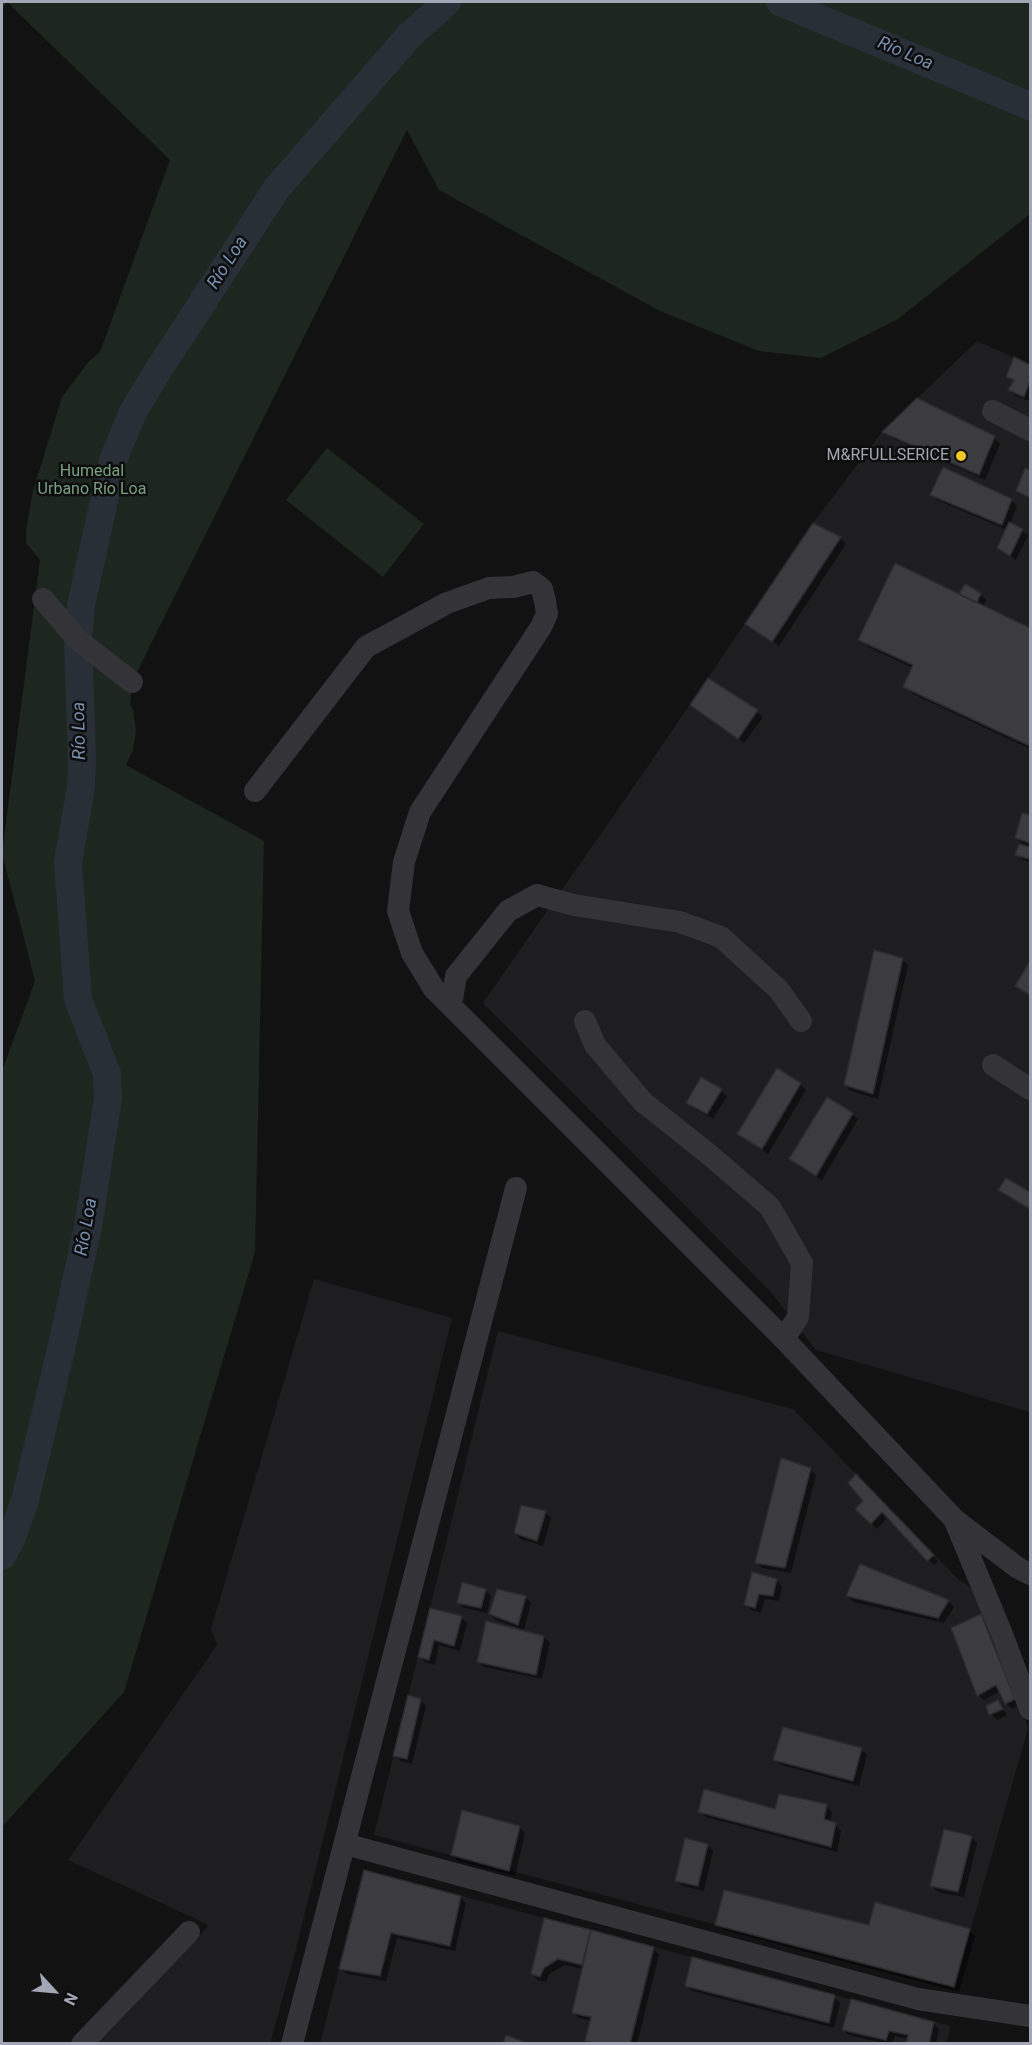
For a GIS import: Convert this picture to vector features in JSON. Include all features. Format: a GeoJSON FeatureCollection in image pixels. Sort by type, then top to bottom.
{"type":"FeatureCollection","features":[{"type":"Feature","properties":{"kind":"street"},"geometry":{"type":"LineString","coordinates":[[993,411],[1030,430]]}},
{"type":"Feature","properties":{"kind":"street"},"geometry":{"type":"LineString","coordinates":[[255,791],[366,646],[447,603],[489,588],[513,587],[533,582],[542,590],[547,614],[541,627],[420,812],[404,862],[399,911],[412,953],[434,989],[784,1340],[955,1520],[1018,1568],[1030,1574]]}},
{"type":"Feature","properties":{"kind":"street"},"geometry":{"type":"LineString","coordinates":[[43,599],[78,640],[132,682]]}},
{"type":"Feature","properties":{"kind":"street"},"geometry":{"type":"LineString","coordinates":[[451,1005],[456,976],[508,911],[537,895],[574,905],[680,922],[721,937],[779,990],[801,1021]]}},
{"type":"Feature","properties":{"kind":"street"},"geometry":{"type":"LineString","coordinates":[[585,1021],[595,1045],[643,1102],[770,1207],[802,1263],[798,1317],[784,1340]]}},
{"type":"Feature","properties":{"kind":"street"},"geometry":{"type":"LineString","coordinates":[[993,1065],[1030,1089]]}},
{"type":"Feature","properties":{"kind":"street"},"geometry":{"type":"LineString","coordinates":[[292,2043],[516,1188]]}},
{"type":"Feature","properties":{"kind":"street"},"geometry":{"type":"LineString","coordinates":[[955,1520],[1030,1709]]}},
{"type":"Feature","properties":{"kind":"street"},"geometry":{"type":"LineString","coordinates":[[345,1844],[918,1999],[1030,2016]]}},
{"type":"Feature","properties":{"kind":"street"},"geometry":{"type":"LineString","coordinates":[[82,2043],[189,1932]]}},
{"type":"Feature","properties":{"kind":"shaded area"},"geometry":{"type":"Polygon","coordinates":[[[977,341],[1030,365],[1030,1412],[816,1350],[770,1291],[483,1003],[813,523],[882,432],[977,341]]]}},
{"type":"Feature","properties":{"kind":"shaded area"},"geometry":{"type":"Polygon","coordinates":[[[314,1279],[452,1318],[293,1961],[270,2043],[99,2043],[209,1925],[68,1860],[217,1645],[211,1629],[314,1279]]]}},
{"type":"Feature","properties":{"kind":"shaded area"},"geometry":{"type":"Polygon","coordinates":[[[498,1331],[793,1409],[958,1579],[988,1599],[1028,1729],[954,1987],[374,1835],[498,1331]]]}},
{"type":"Feature","properties":{"kind":"shaded area"},"geometry":{"type":"Polygon","coordinates":[[[364,1870],[951,2026],[946,2044],[320,2044],[364,1870]]]}},
{"type":"Feature","properties":{"kind":"green space","name":"Humedal Urbano Río Loa"},"geometry":{"type":"Polygon","coordinates":[[[7,2],[1030,2],[1030,214],[898,319],[821,358],[759,351],[660,311],[439,190],[407,130],[132,682],[130,705],[133,709],[136,730],[133,750],[126,765],[264,841],[255,1252],[124,1692],[2,1827],[2,1071],[35,981],[2,853],[40,560],[26,543],[26,530],[33,491],[62,397],[89,361],[100,352],[170,160],[7,2]]]}},
{"type":"Feature","properties":{"kind":"green space"},"geometry":{"type":"Polygon","coordinates":[[[327,448],[424,524],[383,577],[286,500],[327,448]]]}},
{"type":"Feature","properties":{"kind":"building"},"geometry":{"type":"Polygon","coordinates":[[[1014,357],[1030,365],[1030,381],[1024,397],[1008,390],[1014,380],[1006,377],[1014,357]]]}},
{"type":"Feature","properties":{"kind":"building","name":"M&RFULLSERICE"},"geometry":{"type":"Polygon","coordinates":[[[917,398],[995,436],[979,475],[882,432],[917,398]]]}},
{"type":"Feature","properties":{"kind":"building"},"geometry":{"type":"Polygon","coordinates":[[[943,467],[1012,499],[1002,525],[930,495],[943,467]]]}},
{"type":"Feature","properties":{"kind":"building"},"geometry":{"type":"Polygon","coordinates":[[[1025,468],[1030,470],[1030,498],[1016,491],[1025,468]]]}},
{"type":"Feature","properties":{"kind":"building"},"geometry":{"type":"Polygon","coordinates":[[[1009,522],[1023,529],[1010,556],[997,548],[1009,522]]]}},
{"type":"Feature","properties":{"kind":"building"},"geometry":{"type":"Polygon","coordinates":[[[813,523],[841,537],[772,642],[745,624],[813,523]]]}},
{"type":"Feature","properties":{"kind":"building"},"geometry":{"type":"Polygon","coordinates":[[[895,563],[1030,628],[1030,746],[903,687],[913,665],[858,640],[895,563]]]}},
{"type":"Feature","properties":{"kind":"building"},"geometry":{"type":"Polygon","coordinates":[[[965,584],[981,593],[977,603],[959,594],[965,584]]]}},
{"type":"Feature","properties":{"kind":"building"},"geometry":{"type":"Polygon","coordinates":[[[708,678],[758,710],[738,739],[690,705],[708,678]]]}},
{"type":"Feature","properties":{"kind":"building"},"geometry":{"type":"Polygon","coordinates":[[[1022,813],[1030,815],[1030,843],[1015,838],[1022,813]]]}},
{"type":"Feature","properties":{"kind":"building"},"geometry":{"type":"Polygon","coordinates":[[[1019,844],[1030,847],[1030,859],[1015,855],[1019,844]]]}},
{"type":"Feature","properties":{"kind":"building"},"geometry":{"type":"Polygon","coordinates":[[[874,950],[903,958],[873,1094],[844,1085],[874,950]]]}},
{"type":"Feature","properties":{"kind":"building"},"geometry":{"type":"Polygon","coordinates":[[[1030,961],[1030,995],[1015,986],[1030,961]]]}},
{"type":"Feature","properties":{"kind":"building"},"geometry":{"type":"Polygon","coordinates":[[[777,1068],[801,1083],[762,1149],[737,1134],[777,1068]]]}},
{"type":"Feature","properties":{"kind":"building"},"geometry":{"type":"Polygon","coordinates":[[[701,1077],[722,1089],[707,1114],[686,1103],[701,1077]]]}},
{"type":"Feature","properties":{"kind":"building"},"geometry":{"type":"Polygon","coordinates":[[[827,1097],[853,1113],[816,1176],[789,1159],[827,1097]]]}},
{"type":"Feature","properties":{"kind":"building"},"geometry":{"type":"Polygon","coordinates":[[[1006,1178],[1030,1192],[1030,1209],[998,1190],[1006,1178]]]}},
{"type":"Feature","properties":{"kind":"building"},"geometry":{"type":"Polygon","coordinates":[[[781,1458],[811,1468],[785,1568],[755,1563],[781,1458]]]}},
{"type":"Feature","properties":{"kind":"building"},"geometry":{"type":"Polygon","coordinates":[[[856,1474],[934,1555],[927,1561],[882,1512],[871,1524],[855,1509],[863,1501],[848,1483],[856,1474]]]}},
{"type":"Feature","properties":{"kind":"building"},"geometry":{"type":"Polygon","coordinates":[[[521,1505],[546,1511],[537,1541],[514,1533],[521,1505]]]}},
{"type":"Feature","properties":{"kind":"building"},"geometry":{"type":"Polygon","coordinates":[[[860,1564],[949,1600],[938,1618],[846,1596],[860,1564]]]}},
{"type":"Feature","properties":{"kind":"building"},"geometry":{"type":"Polygon","coordinates":[[[752,1572],[777,1579],[773,1596],[759,1594],[755,1608],[744,1605],[752,1572]]]}},
{"type":"Feature","properties":{"kind":"building"},"geometry":{"type":"Polygon","coordinates":[[[462,1582],[486,1589],[481,1608],[457,1603],[462,1582]]]}},
{"type":"Feature","properties":{"kind":"building"},"geometry":{"type":"Polygon","coordinates":[[[497,1589],[526,1596],[518,1625],[489,1614],[497,1589]]]}},
{"type":"Feature","properties":{"kind":"building"},"geometry":{"type":"Polygon","coordinates":[[[430,1608],[462,1616],[454,1646],[434,1640],[429,1660],[418,1657],[430,1608]]]}},
{"type":"Feature","properties":{"kind":"building"},"geometry":{"type":"Polygon","coordinates":[[[981,1614],[1015,1699],[1005,1704],[996,1685],[977,1696],[951,1628],[981,1614]]]}},
{"type":"Feature","properties":{"kind":"building"},"geometry":{"type":"Polygon","coordinates":[[[486,1621],[544,1636],[536,1675],[477,1662],[486,1621]]]}},
{"type":"Feature","properties":{"kind":"building"},"geometry":{"type":"Polygon","coordinates":[[[408,1695],[421,1699],[407,1759],[393,1756],[408,1695]]]}},
{"type":"Feature","properties":{"kind":"building"},"geometry":{"type":"Polygon","coordinates":[[[998,1700],[1003,1709],[989,1715],[986,1706],[998,1700]]]}},
{"type":"Feature","properties":{"kind":"building"},"geometry":{"type":"Polygon","coordinates":[[[783,1727],[862,1748],[853,1781],[773,1760],[783,1727]]]}},
{"type":"Feature","properties":{"kind":"building"},"geometry":{"type":"Polygon","coordinates":[[[704,1789],[775,1809],[779,1794],[827,1804],[824,1819],[836,1823],[831,1847],[698,1812],[704,1789]]]}},
{"type":"Feature","properties":{"kind":"building"},"geometry":{"type":"Polygon","coordinates":[[[462,1810],[520,1826],[509,1871],[451,1855],[462,1810]]]}},
{"type":"Feature","properties":{"kind":"building"},"geometry":{"type":"Polygon","coordinates":[[[944,1829],[972,1836],[958,1892],[930,1886],[944,1829]]]}},
{"type":"Feature","properties":{"kind":"building"},"geometry":{"type":"Polygon","coordinates":[[[685,1838],[708,1844],[698,1886],[675,1881],[685,1838]]]}},
{"type":"Feature","properties":{"kind":"building"},"geometry":{"type":"Polygon","coordinates":[[[364,1870],[461,1896],[450,1946],[391,1933],[380,1976],[339,1969],[364,1870]]]}},
{"type":"Feature","properties":{"kind":"building"},"geometry":{"type":"Polygon","coordinates":[[[724,1890],[869,1925],[875,1902],[970,1929],[954,1987],[715,1925],[724,1890]]]}},
{"type":"Feature","properties":{"kind":"building"},"geometry":{"type":"Polygon","coordinates":[[[544,1918],[591,1930],[582,1965],[558,1959],[544,1968],[540,1977],[531,1974],[544,1918]]]}},
{"type":"Feature","properties":{"kind":"building"},"geometry":{"type":"Polygon","coordinates":[[[591,1930],[654,1947],[630,2044],[600,2044],[585,2041],[591,2017],[572,2013],[591,1930]]]}},
{"type":"Feature","properties":{"kind":"building"},"geometry":{"type":"Polygon","coordinates":[[[692,1957],[835,1995],[829,2023],[685,1986],[692,1957]]]}},
{"type":"Feature","properties":{"kind":"building"},"geometry":{"type":"Polygon","coordinates":[[[851,1999],[934,2022],[929,2044],[906,2044],[908,2035],[889,2031],[886,2040],[842,2030],[851,1999]]]}},
{"type":"Feature","properties":{"kind":"building"},"geometry":{"type":"Polygon","coordinates":[[[506,2035],[529,2044],[503,2044],[506,2035]]]}},
{"type":"Feature","properties":{"kind":"waterway","name":"Río Loa"},"geometry":{"type":"LineString","coordinates":[[2,1556],[12,1537],[25,1500],[60,1354],[88,1227],[108,1098],[107,1074],[78,999],[68,862],[81,787],[78,640],[81,605],[113,460],[133,412],[277,188],[409,36],[447,2]]}},
{"type":"Feature","properties":{"kind":"waterway","name":"Río Loa"},"geometry":{"type":"LineString","coordinates":[[780,2],[1030,106]]}},
{"type":"Feature","properties":{"kind":"place","name":"M&RFULLSERICE"},"geometry":{"type":"Point","coordinates":[961,456]}}]}
